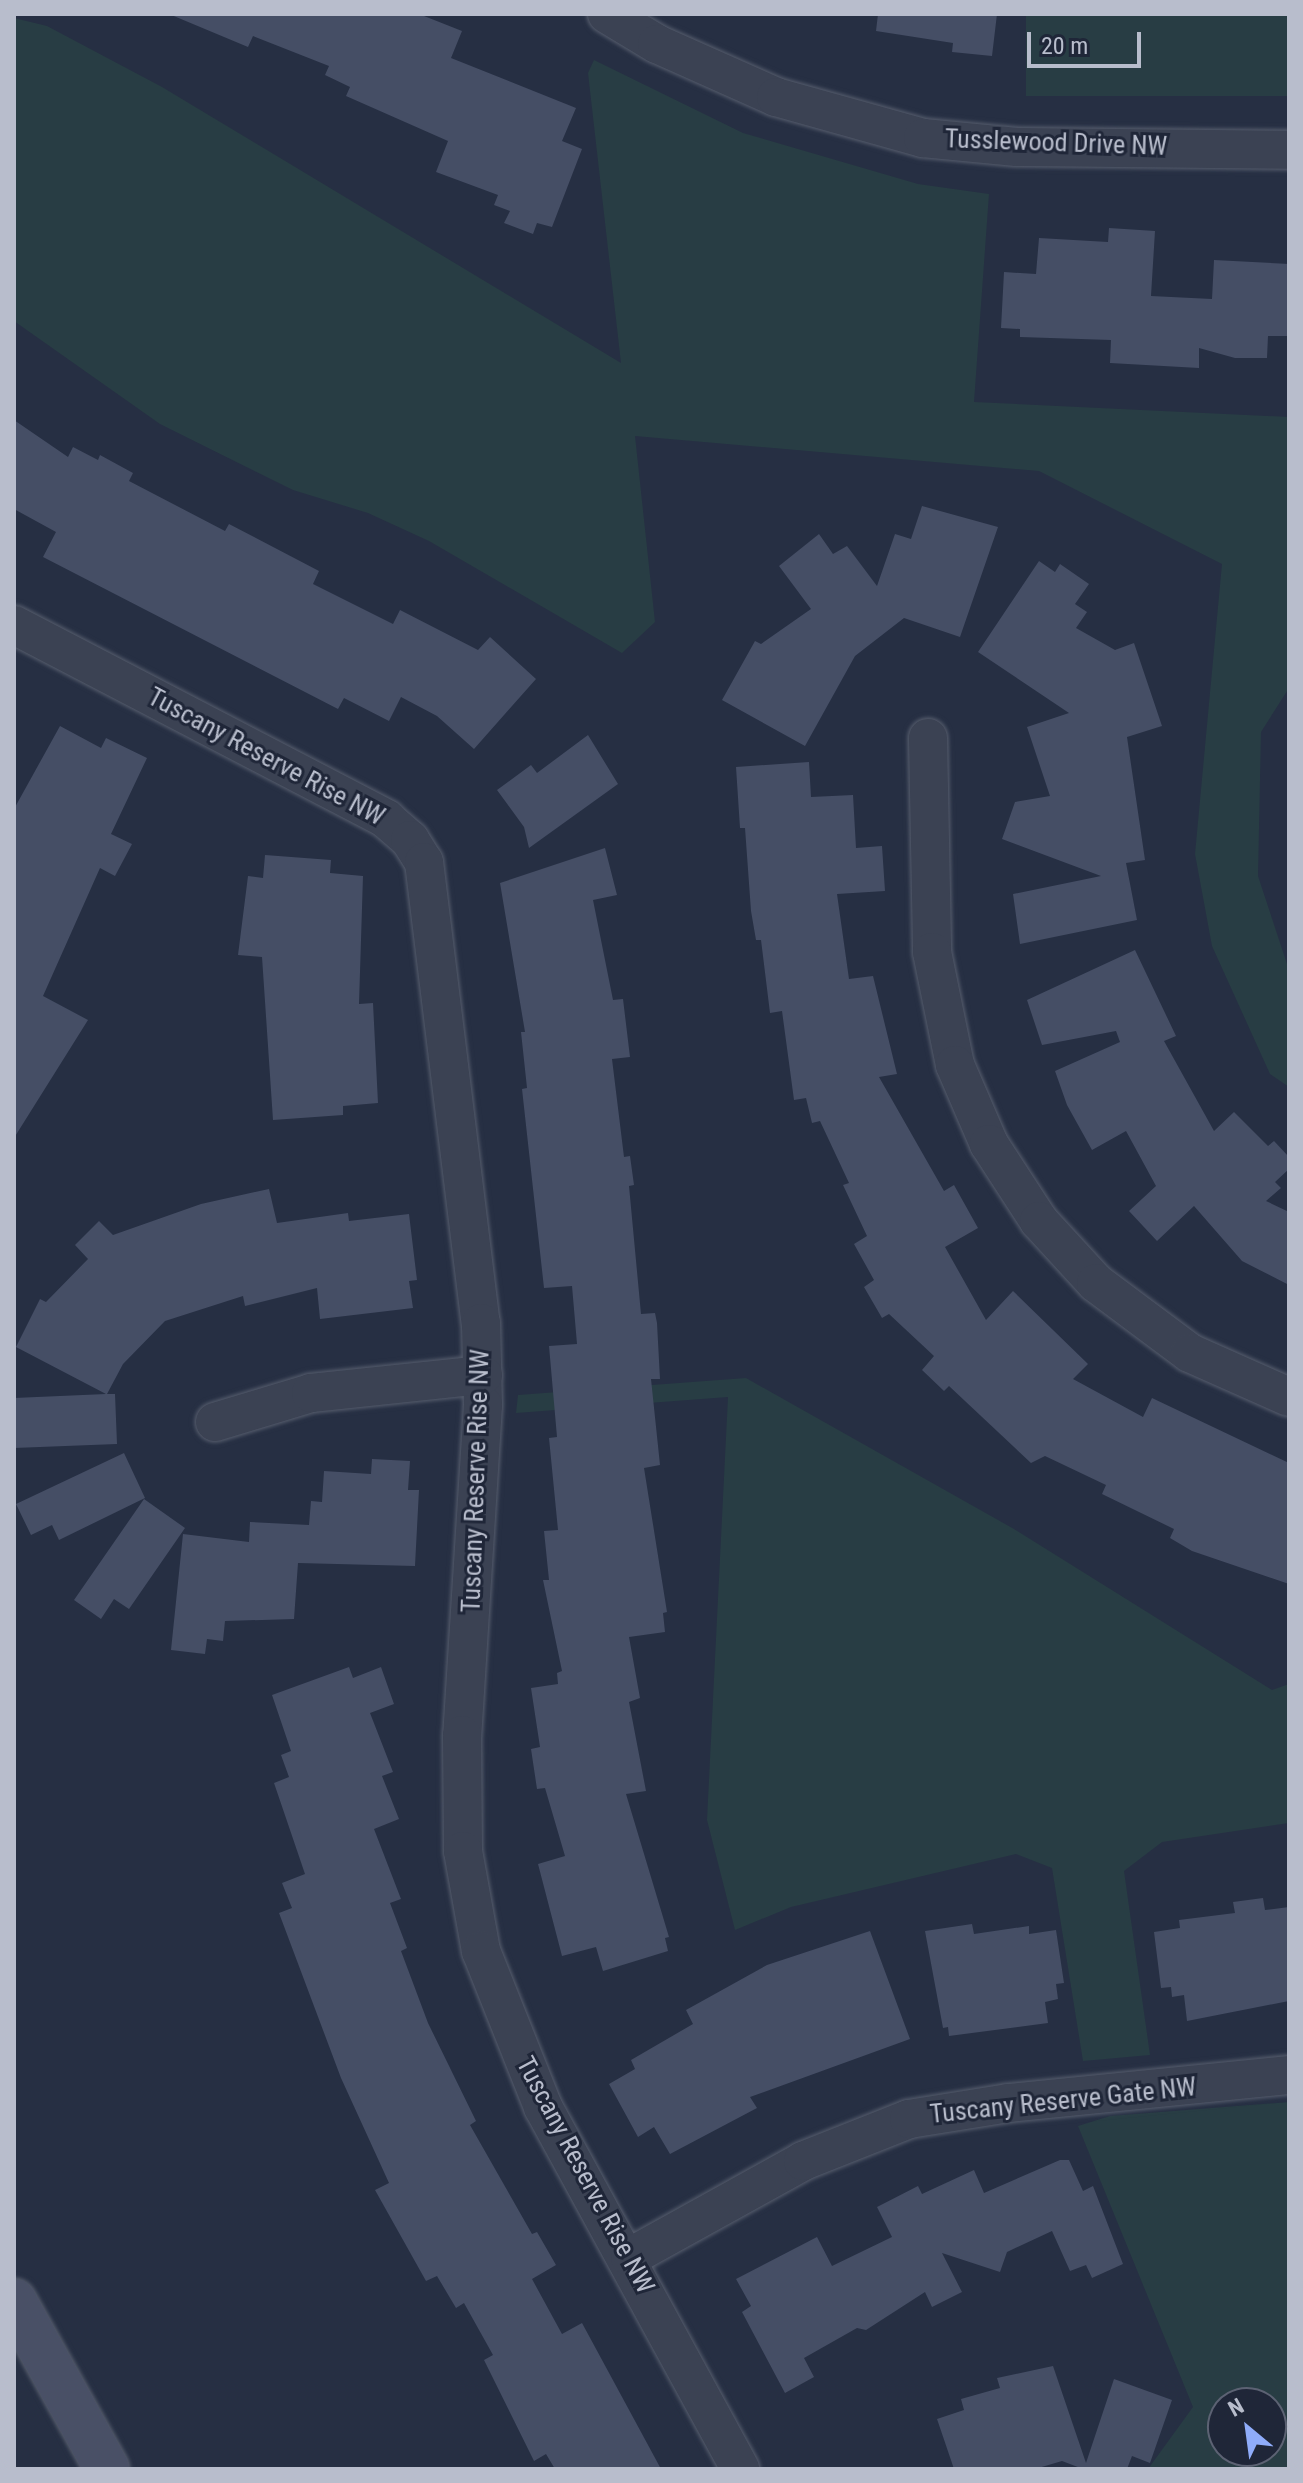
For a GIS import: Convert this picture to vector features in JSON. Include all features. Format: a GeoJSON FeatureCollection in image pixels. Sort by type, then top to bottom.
{"type":"FeatureCollection","features":[{"type":"Feature","properties":{"kind":"street","name":"Tusslewood Drive NW"},"geometry":{"type":"LineString","coordinates":[[607,14],[657,44],[776,97],[923,138],[1017,147],[1289,150]]}},
{"type":"Feature","properties":{"kind":"street","name":"Tuscany Reserve Rise NW"},"geometry":{"type":"LineString","coordinates":[[19,641],[386,819],[418,850],[429,884],[483,1375],[462,1735],[463,1851],[481,1951],[502,2014],[543,2107],[630,2257],[740,2469]]}},
{"type":"Feature","properties":{"kind":"street"},"geometry":{"type":"LineString","coordinates":[[928,738],[932,952],[955,1065],[989,1144],[1039,1221],[1096,1283],[1190,1353],[1289,1397]]}},
{"type":"Feature","properties":{"kind":"street"},"geometry":{"type":"LineString","coordinates":[[215,1422],[311,1393],[483,1375]]}},
{"type":"Feature","properties":{"kind":"street","name":"Tuscany Reserve Gate NW"},"geometry":{"type":"LineString","coordinates":[[630,2257],[803,2161],[909,2119],[1009,2103],[1289,2075]]}},
{"type":"Feature","properties":{"kind":"street"},"geometry":{"type":"LineString","coordinates":[[14,2301],[107,2469]]}},
{"type":"Feature","properties":{"kind":"shaded area"},"geometry":{"type":"Polygon","coordinates":[[[1026,14],[1289,14],[1289,96],[1026,96],[1026,14]]]}},
{"type":"Feature","properties":{"kind":"shaded area"},"geometry":{"type":"Polygon","coordinates":[[[14,18],[47,26],[162,87],[621,363],[588,73],[594,60],[743,133],[918,184],[989,194],[974,402],[1289,417],[1289,688],[1261,732],[1258,876],[1289,970],[1289,1087],[1270,1074],[1212,946],[1195,854],[1222,564],[1039,471],[635,436],[655,622],[622,653],[429,541],[368,513],[293,490],[160,424],[14,321],[14,18]]]}},
{"type":"Feature","properties":{"kind":"shaded area"},"geometry":{"type":"Polygon","coordinates":[[[746,1378],[1014,1529],[1272,1690],[1289,1684],[1289,1823],[1162,1842],[1124,1871],[1150,2055],[1083,2061],[1052,1868],[1016,1854],[791,1907],[735,1930],[707,1820],[728,1397],[516,1413],[518,1395],[746,1378]]]}},
{"type":"Feature","properties":{"kind":"shaded area"},"geometry":{"type":"Polygon","coordinates":[[[1289,2102],[1289,2469],[1148,2469],[1193,2407],[1078,2126],[1110,2116],[1289,2102]]]}},
{"type":"Feature","properties":{"kind":"building"},"geometry":{"type":"Polygon","coordinates":[[[169,14],[419,14],[462,31],[451,58],[576,108],[562,141],[582,149],[552,227],[537,223],[533,234],[504,223],[510,211],[494,205],[498,195],[436,172],[448,141],[346,96],[350,87],[325,75],[329,66],[253,36],[248,47],[169,14]]]}},
{"type":"Feature","properties":{"kind":"building"},"geometry":{"type":"Polygon","coordinates":[[[878,14],[997,14],[992,56],[952,52],[953,43],[876,31],[878,14]]]}},
{"type":"Feature","properties":{"kind":"building"},"geometry":{"type":"Polygon","coordinates":[[[1109,228],[1155,231],[1151,296],[1212,299],[1214,260],[1289,264],[1289,336],[1268,336],[1267,358],[1235,358],[1199,348],[1199,368],[1110,363],[1111,340],[1020,337],[1020,329],[1001,328],[1004,272],[1036,274],[1039,238],[1108,242],[1109,228]]]}},
{"type":"Feature","properties":{"kind":"building"},"geometry":{"type":"Polygon","coordinates":[[[14,420],[68,457],[73,447],[98,460],[100,455],[133,473],[129,481],[225,531],[229,524],[319,571],[313,584],[393,624],[400,610],[478,650],[490,637],[536,679],[474,749],[437,716],[401,697],[389,721],[344,698],[338,709],[43,557],[56,532],[14,509],[14,420]]]}},
{"type":"Feature","properties":{"kind":"building"},"geometry":{"type":"Polygon","coordinates":[[[922,506],[998,527],[960,637],[904,618],[855,656],[805,746],[722,700],[755,641],[761,644],[811,609],[779,566],[819,534],[833,554],[847,546],[877,586],[895,534],[911,539],[922,506]]]}},
{"type":"Feature","properties":{"kind":"building"},"geometry":{"type":"Polygon","coordinates":[[[1039,561],[1055,572],[1060,564],[1089,584],[1075,604],[1087,612],[1076,628],[1115,650],[1134,643],[1162,726],[1127,737],[1145,860],[1126,863],[1137,920],[1020,944],[1013,894],[1101,876],[1002,839],[1015,802],[1050,796],[1027,727],[1069,713],[978,652],[1039,561]]]}},
{"type":"Feature","properties":{"kind":"building"},"geometry":{"type":"Polygon","coordinates":[[[60,726],[101,748],[106,738],[147,758],[111,834],[132,844],[115,876],[100,868],[43,996],[88,1020],[14,1138],[14,809],[60,726]]]}},
{"type":"Feature","properties":{"kind":"building"},"geometry":{"type":"Polygon","coordinates":[[[588,735],[618,784],[529,848],[524,827],[497,790],[531,765],[537,773],[588,735]]]}},
{"type":"Feature","properties":{"kind":"building"},"geometry":{"type":"Polygon","coordinates":[[[809,762],[811,797],[853,795],[856,848],[882,846],[885,891],[837,894],[849,979],[873,976],[897,1074],[879,1077],[944,1191],[954,1185],[978,1228],[945,1247],[986,1320],[1013,1291],[1088,1364],[1073,1379],[1143,1417],[1152,1398],[1289,1463],[1289,1584],[1192,1551],[1170,1538],[1174,1529],[1102,1494],[1106,1485],[1045,1456],[1031,1463],[949,1386],[944,1391],[922,1370],[934,1356],[889,1314],[882,1318],[864,1287],[874,1280],[854,1244],[867,1236],[843,1185],[849,1183],[820,1121],[812,1123],[806,1098],[794,1100],[782,1011],[770,1013],[761,940],[756,940],[751,911],[745,828],[740,828],[736,767],[809,762]]]}},
{"type":"Feature","properties":{"kind":"building"},"geometry":{"type":"Polygon","coordinates":[[[605,848],[617,895],[593,900],[613,1000],[623,999],[630,1057],[612,1059],[624,1157],[630,1156],[634,1185],[629,1186],[641,1314],[655,1313],[657,1323],[660,1379],[651,1379],[660,1465],[644,1468],[667,1612],[663,1613],[665,1632],[629,1637],[640,1698],[629,1702],[646,1791],[626,1794],[669,1937],[665,1938],[668,1951],[603,1971],[596,1947],[562,1956],[538,1864],[565,1856],[545,1788],[537,1789],[531,1749],[540,1747],[531,1688],[558,1684],[557,1673],[562,1671],[543,1580],[549,1580],[544,1531],[558,1530],[549,1438],[557,1437],[549,1346],[577,1344],[572,1286],[544,1288],[522,1089],[527,1088],[521,1032],[525,1032],[500,883],[605,848]]]}},
{"type":"Feature","properties":{"kind":"building"},"geometry":{"type":"Polygon","coordinates":[[[265,855],[331,860],[330,873],[363,876],[359,1004],[373,1003],[378,1103],[343,1106],[343,1115],[273,1120],[262,957],[238,955],[248,876],[263,878],[265,855]]]}},
{"type":"Feature","properties":{"kind":"building"},"geometry":{"type":"Polygon","coordinates":[[[1135,950],[1176,1036],[1164,1041],[1214,1131],[1234,1112],[1268,1146],[1274,1141],[1289,1157],[1289,1169],[1275,1182],[1281,1188],[1266,1201],[1289,1212],[1289,1285],[1242,1261],[1194,1206],[1157,1241],[1129,1211],[1156,1186],[1126,1131],[1092,1150],[1067,1105],[1055,1071],[1120,1042],[1116,1031],[1042,1045],[1027,1000],[1135,950]]]}},
{"type":"Feature","properties":{"kind":"building"},"geometry":{"type":"Polygon","coordinates":[[[269,1189],[277,1223],[348,1213],[349,1221],[409,1214],[417,1280],[409,1281],[413,1308],[320,1319],[317,1288],[245,1306],[243,1296],[165,1321],[123,1364],[107,1394],[115,1394],[117,1444],[14,1448],[14,1398],[106,1394],[16,1347],[40,1299],[46,1302],[88,1259],[75,1245],[99,1221],[113,1235],[201,1204],[269,1189]]]}},
{"type":"Feature","properties":{"kind":"building"},"geometry":{"type":"Polygon","coordinates":[[[124,1453],[145,1498],[59,1540],[52,1525],[31,1535],[16,1504],[124,1453]]]}},
{"type":"Feature","properties":{"kind":"building"},"geometry":{"type":"Polygon","coordinates":[[[372,1459],[410,1461],[408,1490],[419,1490],[415,1566],[298,1563],[294,1619],[225,1621],[223,1641],[207,1639],[205,1654],[171,1650],[183,1534],[249,1542],[250,1522],[309,1525],[311,1501],[322,1502],[324,1471],[371,1474],[372,1459]]]}},
{"type":"Feature","properties":{"kind":"building"},"geometry":{"type":"Polygon","coordinates":[[[144,1499],[185,1528],[129,1609],[114,1599],[101,1619],[74,1600],[144,1499]]]}},
{"type":"Feature","properties":{"kind":"building"},"geometry":{"type":"Polygon","coordinates":[[[349,1667],[353,1678],[381,1667],[394,1704],[370,1713],[393,1772],[382,1776],[399,1819],[374,1829],[401,1899],[390,1903],[407,1948],[401,1951],[428,2023],[476,2121],[470,2125],[532,2234],[537,2232],[556,2265],[532,2279],[562,2334],[582,2323],[661,2469],[555,2469],[546,2454],[534,2461],[484,2360],[493,2355],[464,2303],[456,2308],[437,2276],[426,2281],[375,2190],[389,2183],[341,2078],[279,1913],[292,1908],[282,1883],[305,1874],[274,1783],[289,1777],[281,1755],[291,1751],[272,1695],[349,1667]]]}},
{"type":"Feature","properties":{"kind":"building"},"geometry":{"type":"Polygon","coordinates":[[[1263,1898],[1265,1910],[1289,1907],[1289,2001],[1187,2021],[1184,1995],[1172,1997],[1171,1987],[1161,1988],[1154,1932],[1180,1928],[1179,1920],[1235,1913],[1233,1902],[1263,1898]]]}},
{"type":"Feature","properties":{"kind":"building"},"geometry":{"type":"Polygon","coordinates":[[[972,1924],[974,1934],[1029,1926],[1029,1934],[1056,1930],[1064,1983],[1056,1984],[1058,1999],[1045,2002],[1048,2023],[949,2036],[948,2027],[943,2028],[925,1931],[972,1924]]]}},
{"type":"Feature","properties":{"kind":"building"},"geometry":{"type":"Polygon","coordinates":[[[870,1931],[910,2039],[750,2097],[757,2108],[670,2154],[654,2127],[638,2137],[609,2084],[635,2069],[631,2060],[693,2024],[686,2010],[767,1965],[870,1931]]]}},
{"type":"Feature","properties":{"kind":"building"},"geometry":{"type":"Polygon","coordinates":[[[1060,2160],[1069,2160],[1083,2191],[1093,2186],[1123,2264],[1092,2278],[1086,2265],[1070,2271],[1052,2231],[1007,2252],[1000,2272],[942,2253],[962,2292],[932,2307],[925,2292],[866,2330],[857,2328],[804,2358],[814,2377],[785,2393],[742,2312],[751,2306],[736,2279],[817,2237],[832,2266],[892,2237],[877,2207],[918,2186],[922,2194],[974,2170],[984,2193],[1060,2160]]]}},
{"type":"Feature","properties":{"kind":"building"},"geometry":{"type":"Polygon","coordinates":[[[1053,2366],[1086,2463],[1114,2379],[1172,2400],[1150,2463],[1132,2456],[1127,2469],[1083,2469],[1062,2461],[1035,2469],[954,2469],[937,2419],[964,2410],[961,2399],[1000,2388],[997,2378],[1053,2366]]]}}]}
